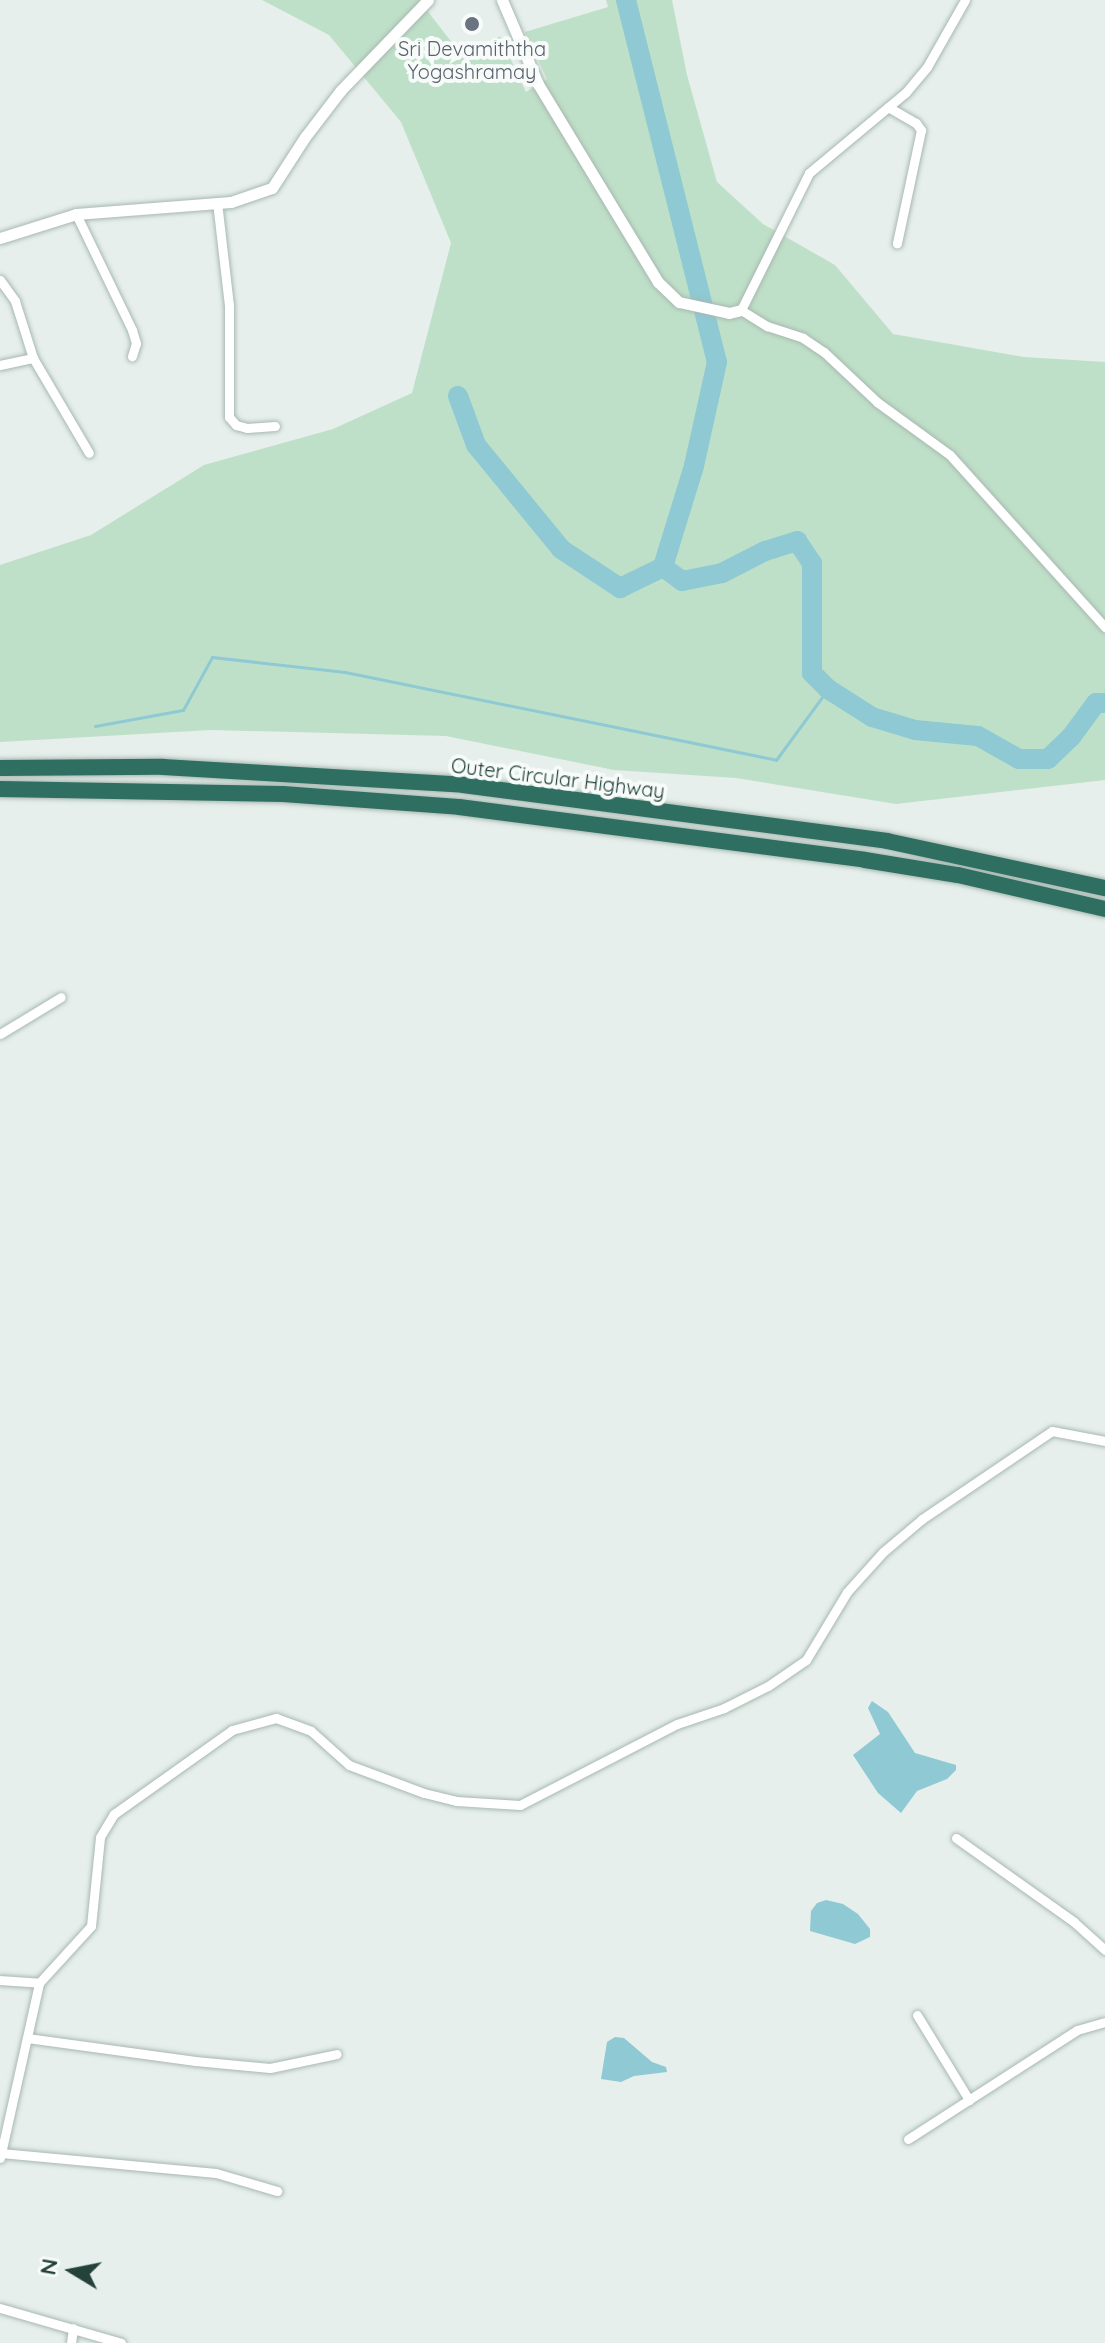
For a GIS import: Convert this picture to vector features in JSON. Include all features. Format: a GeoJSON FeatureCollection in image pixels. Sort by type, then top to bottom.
{"type":"FeatureCollection","features":[{"type":"Feature","properties":{"kind":"highway","name":"Outer Circular Highway"},"geometry":{"type":"LineString","coordinates":[[0,768],[163,767],[463,785],[887,841],[1105,888]]}},
{"type":"Feature","properties":{"kind":"highway","name":"Outer Circular Highway"},"geometry":{"type":"LineString","coordinates":[[0,789],[283,794],[459,807],[880,862],[958,875],[1105,909]]}},
{"type":"Feature","properties":{"kind":"street"},"geometry":{"type":"LineString","coordinates":[[0,238],[76,214],[231,202],[272,188],[341,90],[428,0]]}},
{"type":"Feature","properties":{"kind":"street"},"geometry":{"type":"LineString","coordinates":[[502,0],[538,84],[658,282],[679,302],[735,312],[803,338],[824,352],[877,402],[950,455],[1105,627]]}},
{"type":"Feature","properties":{"kind":"street"},"geometry":{"type":"LineString","coordinates":[[735,312],[809,173],[888,107],[927,67],[965,0]]}},
{"type":"Feature","properties":{"kind":"street"},"geometry":{"type":"LineString","coordinates":[[888,107],[916,123],[921,130],[897,243]]}},
{"type":"Feature","properties":{"kind":"street"},"geometry":{"type":"LineString","coordinates":[[217,202],[229,305],[229,417],[236,425],[247,428],[275,426]]}},
{"type":"Feature","properties":{"kind":"street"},"geometry":{"type":"LineString","coordinates":[[76,214],[132,330],[136,343],[132,356]]}},
{"type":"Feature","properties":{"kind":"street"},"geometry":{"type":"LineString","coordinates":[[0,280],[15,301],[33,358],[89,453]]}},
{"type":"Feature","properties":{"kind":"street"},"geometry":{"type":"LineString","coordinates":[[0,365],[33,358]]}},
{"type":"Feature","properties":{"kind":"street"},"geometry":{"type":"LineString","coordinates":[[0,1034],[61,997]]}},
{"type":"Feature","properties":{"kind":"street"},"geometry":{"type":"LineString","coordinates":[[277,2191],[216,2173],[0,2155],[39,1983],[91,1926],[100,1837],[114,1814],[232,1730],[276,1718],[311,1731],[349,1765],[424,1793],[456,1801],[520,1805],[677,1724],[724,1708],[768,1686],[806,1660],[847,1592],[883,1552],[922,1519],[1052,1431],[1105,1441]]}},
{"type":"Feature","properties":{"kind":"street"},"geometry":{"type":"LineString","coordinates":[[956,1838],[1074,1922],[1105,1950]]}},
{"type":"Feature","properties":{"kind":"street"},"geometry":{"type":"LineString","coordinates":[[0,1980],[39,1983]]}},
{"type":"Feature","properties":{"kind":"street"},"geometry":{"type":"LineString","coordinates":[[917,2015],[969,2100]]}},
{"type":"Feature","properties":{"kind":"street"},"geometry":{"type":"LineString","coordinates":[[908,2139],[1077,2030],[1105,2022]]}},
{"type":"Feature","properties":{"kind":"street"},"geometry":{"type":"LineString","coordinates":[[27,2038],[270,2068],[337,2054]]}},
{"type":"Feature","properties":{"kind":"street"},"geometry":{"type":"LineString","coordinates":[[0,2308],[121,2343]]}},
{"type":"Feature","properties":{"kind":"street"},"geometry":{"type":"LineString","coordinates":[[71,2343],[73,2328]]}},
{"type":"Feature","properties":{"kind":"green space"},"geometry":{"type":"Polygon","coordinates":[[[262,0],[419,0],[467,62],[500,36],[526,92],[547,79],[525,32],[608,7],[606,0],[672,0],[687,75],[717,182],[763,224],[835,265],[893,334],[1024,357],[1105,362],[1105,780],[896,804],[736,778],[614,770],[446,736],[211,730],[0,742],[0,565],[91,535],[204,465],[333,429],[412,393],[451,243],[401,122],[329,35],[262,0]]]}},
{"type":"Feature","properties":{"kind":"water"},"geometry":{"type":"Polygon","coordinates":[[[872,1701],[888,1712],[915,1753],[956,1765],[956,1770],[947,1779],[917,1791],[901,1813],[878,1793],[853,1755],[880,1734],[868,1708],[872,1701]]]}},
{"type":"Feature","properties":{"kind":"water"},"geometry":{"type":"Polygon","coordinates":[[[826,1900],[843,1904],[858,1914],[870,1929],[870,1937],[855,1944],[810,1931],[811,1911],[817,1903],[826,1900]]]}},
{"type":"Feature","properties":{"kind":"water"},"geometry":{"type":"Polygon","coordinates":[[[615,2037],[624,2038],[652,2062],[666,2067],[667,2072],[634,2076],[621,2082],[601,2079],[607,2042],[615,2037]]]}},
{"type":"Feature","properties":{"kind":"waterway"},"geometry":{"type":"LineString","coordinates":[[626,0],[717,362],[694,466],[663,567],[682,581],[722,573],[765,551],[797,541],[812,563],[812,673],[828,689],[872,717],[915,730],[978,736],[1019,759],[1048,759],[1071,737],[1096,703],[1105,703]]}},
{"type":"Feature","properties":{"kind":"waterway"},"geometry":{"type":"LineString","coordinates":[[458,396],[476,445],[561,549],[620,588],[663,567]]}},
{"type":"Feature","properties":{"kind":"waterway"},"geometry":{"type":"LineString","coordinates":[[95,726],[183,710],[212,657],[345,672],[776,760],[828,689]]}},
{"type":"Feature","properties":{"kind":"place","name":"Sri Devamiththa Yogashramay"},"geometry":{"type":"Point","coordinates":[472,24]}}]}
